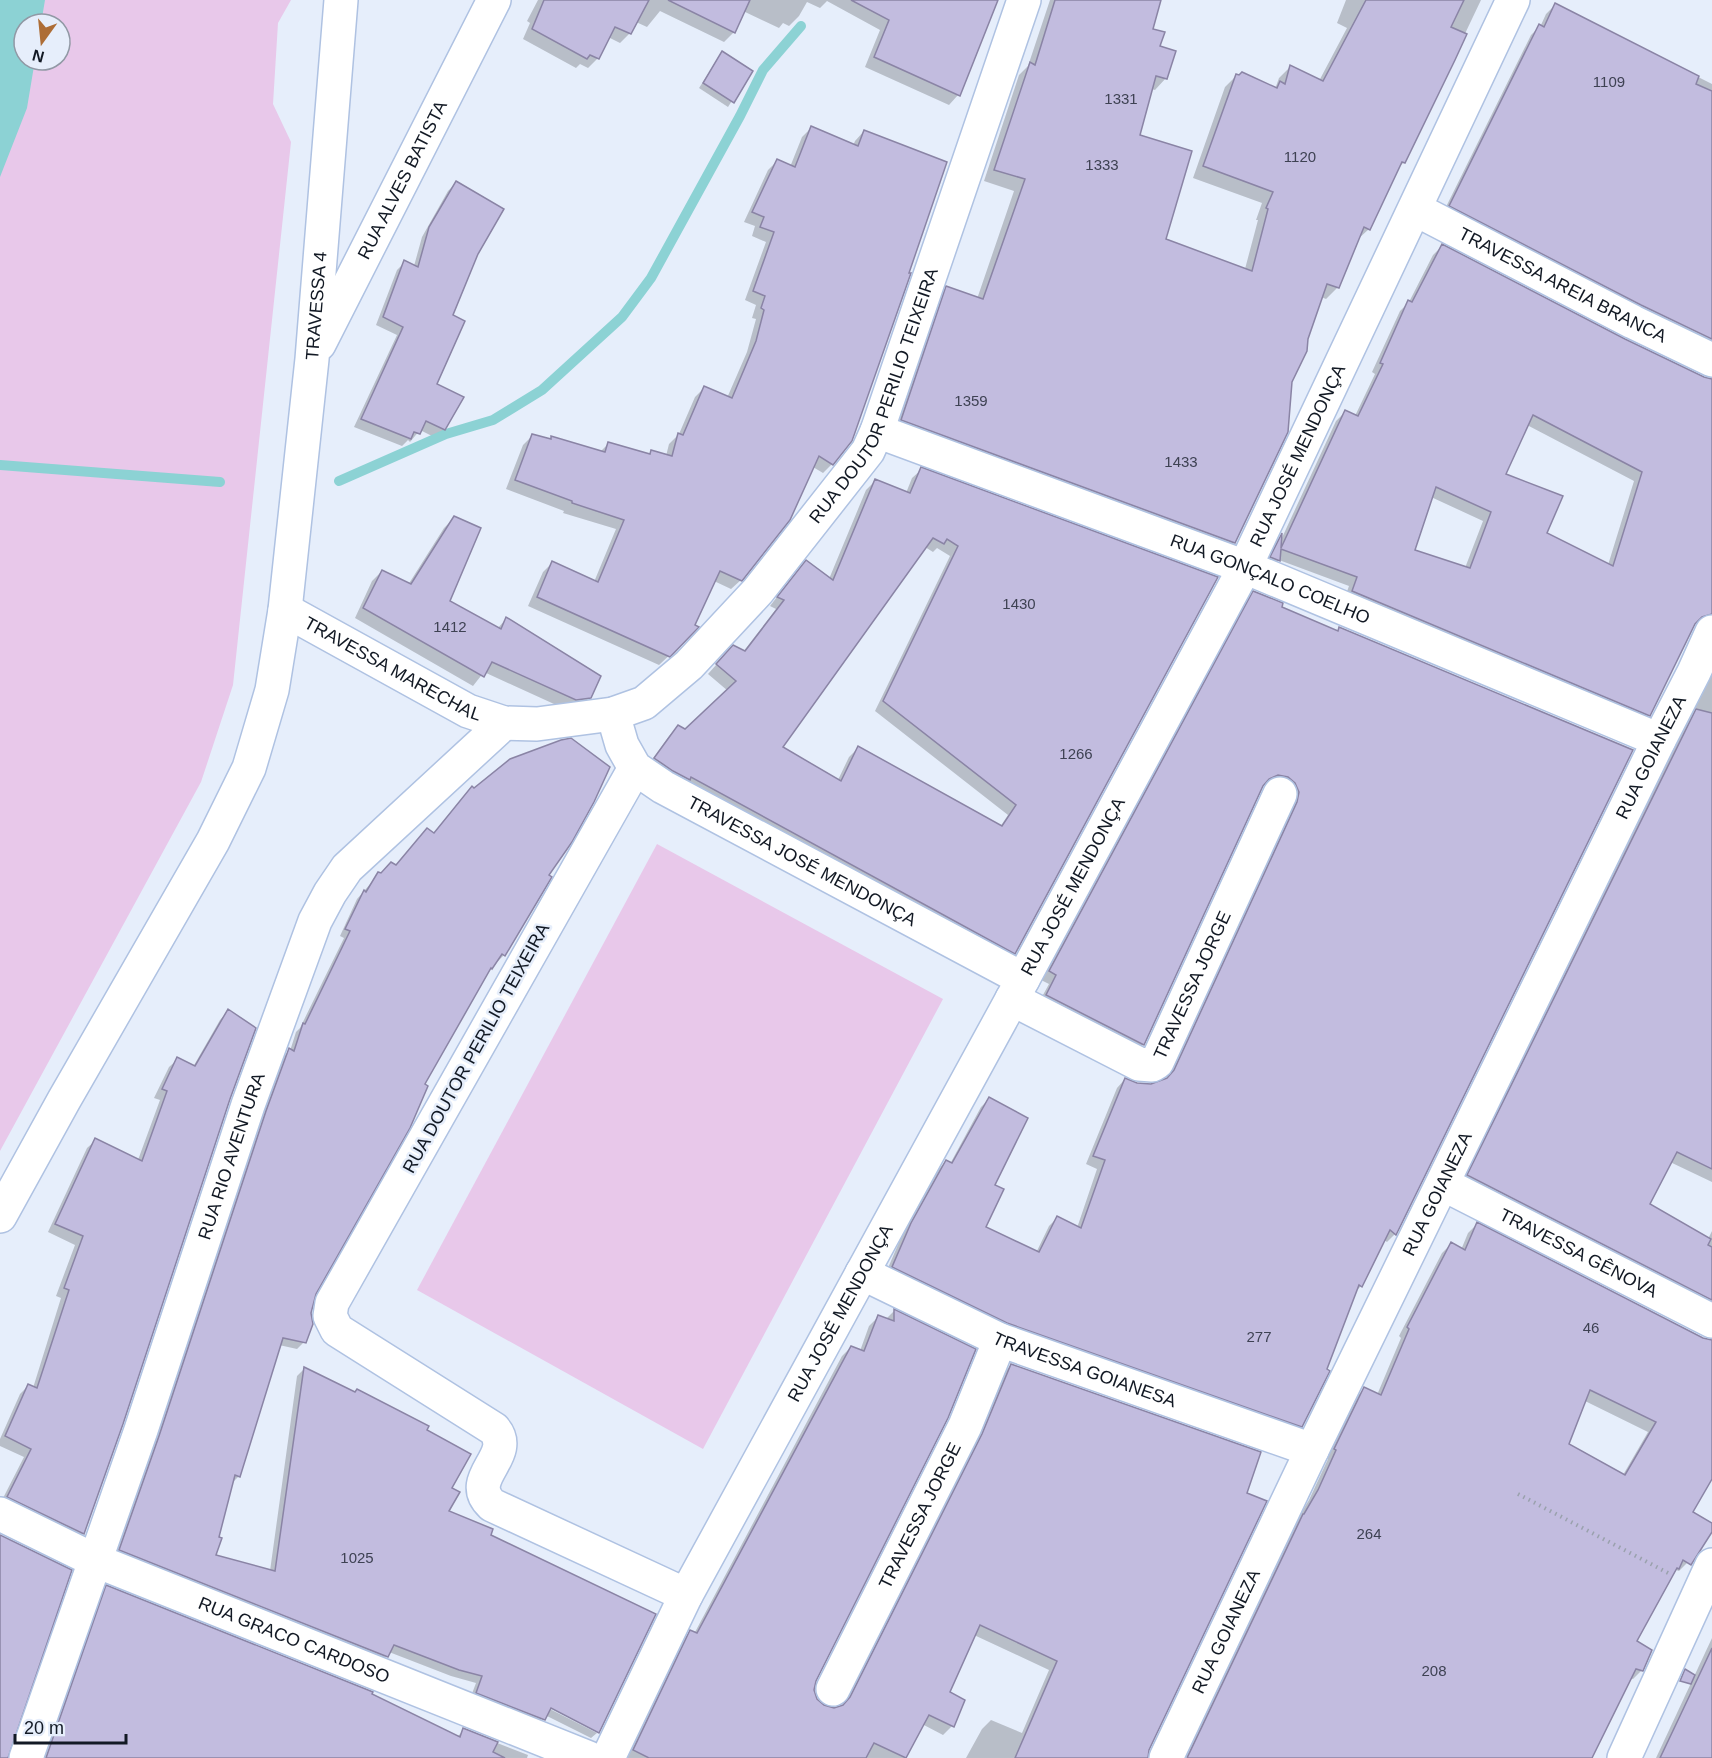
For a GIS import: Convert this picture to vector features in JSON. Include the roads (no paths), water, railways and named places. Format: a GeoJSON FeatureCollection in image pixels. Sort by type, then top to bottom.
{"type":"FeatureCollection","features":[{"type":"Feature","properties":{"kind":"street","name":"TRAVESSA 4"},"geometry":{"type":"LineString","coordinates":[[285,610],[312,359],[341,0]]}},
{"type":"Feature","properties":{"kind":"street","name":"RUA DOUTOR PERILIO TEIXEIRA"},"geometry":{"type":"LineString","coordinates":[[613,714],[644,703],[697,657],[758,591],[868,452],[1024,0]]}},
{"type":"Feature","properties":{"kind":"street","name":"RUA JOSÉ MENDONÇA"},"geometry":{"type":"LineString","coordinates":[[608,1758],[686,1595],[1245,567],[1513,0]]}},
{"type":"Feature","properties":{"kind":"street","name":"RUA ALVES BATISTA"},"geometry":{"type":"LineString","coordinates":[[312,359],[488,2]]}},
{"type":"Feature","properties":{"kind":"street","name":"TRAVESSA AREIA BRANCA"},"geometry":{"type":"LineString","coordinates":[[1415,209],[1633,322],[1712,360]]}},
{"type":"Feature","properties":{"kind":"street","name":"RUA GONÇALO COELHO"},"geometry":{"type":"LineString","coordinates":[[877,431],[1245,567],[1659,741]]}},
{"type":"Feature","properties":{"kind":"street","name":"TRAVESSA MARECHAL"},"geometry":{"type":"LineString","coordinates":[[285,610],[468,711],[504,723]]}},
{"type":"Feature","properties":{"kind":"street"},"geometry":{"type":"LineString","coordinates":[[0,1216],[213,841],[249,768],[273,690],[285,610]]}},
{"type":"Feature","properties":{"kind":"street","name":"RUA GOIANEZA"},"geometry":{"type":"LineString","coordinates":[[1166,1758],[1312,1450],[1659,741],[1703,677],[1712,632]]}},
{"type":"Feature","properties":{"kind":"street"},"geometry":{"type":"LineString","coordinates":[[504,723],[537,724],[613,714],[622,745],[634,768]]}},
{"type":"Feature","properties":{"kind":"street","name":"RUA RIO AVENTURA"},"geometry":{"type":"LineString","coordinates":[[26,1758],[141,1430],[248,1105],[315,921],[347,868],[504,723]]}},
{"type":"Feature","properties":{"kind":"street","name":"RUA DOUTOR PERILIO TEIXEIRA"},"geometry":{"type":"LineString","coordinates":[[634,768],[332,1303],[330,1316],[338,1330],[494,1429],[500,1436],[501,1444],[484,1479],[483,1491],[485,1499],[492,1505],[686,1595]]}},
{"type":"Feature","properties":{"kind":"street","name":"TRAVESSA JOSÉ MENDONÇA"},"geometry":{"type":"LineString","coordinates":[[634,768],[663,787],[1017,989]]}},
{"type":"Feature","properties":{"kind":"street","name":"TRAVESSA JORGE"},"geometry":{"type":"LineString","coordinates":[[1017,989],[1139,1064],[1152,1065],[1156,1062],[1280,794]]}},
{"type":"Feature","properties":{"kind":"street","name":"TRAVESSA GÊNOVA"},"geometry":{"type":"LineString","coordinates":[[1443,1184],[1712,1321]]}},
{"type":"Feature","properties":{"kind":"street","name":"TRAVESSA GOIANESA"},"geometry":{"type":"LineString","coordinates":[[862,1273],[1000,1340],[1312,1450]]}},
{"type":"Feature","properties":{"kind":"street","name":"TRAVESSA JORGE"},"geometry":{"type":"LineString","coordinates":[[832,1689],[965,1426],[1000,1340]]}},
{"type":"Feature","properties":{"kind":"street","name":"RUA GRACO CARDOSO"},"geometry":{"type":"LineString","coordinates":[[0,1514],[94,1560],[408,1684],[569,1755]]}},
{"type":"Feature","properties":{"kind":"street"},"geometry":{"type":"LineString","coordinates":[[1624,1758],[1706,1578]]}},
{"type":"Feature","properties":{"kind":"waterway"},"geometry":{"type":"LineString","coordinates":[[339,481],[446,434],[493,420],[542,390],[622,317],[651,278],[763,70],[801,26]]}},
{"type":"Feature","properties":{"kind":"waterway"},"geometry":{"type":"LineString","coordinates":[[0,465],[220,482]]}}]}
